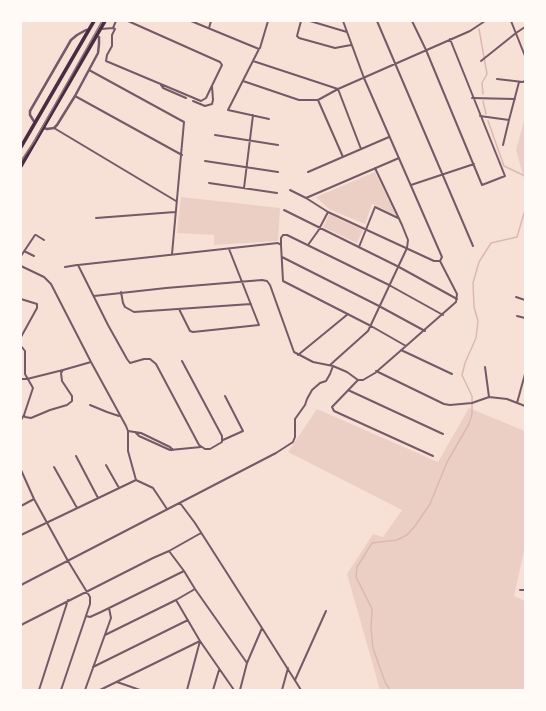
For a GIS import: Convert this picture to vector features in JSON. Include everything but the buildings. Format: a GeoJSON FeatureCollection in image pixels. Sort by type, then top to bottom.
{"type":"FeatureCollection","features":[{"type":"Feature","properties":{"kind":"highway"},"geometry":{"type":"LineString","coordinates":[[21,147],[94,21]]}},
{"type":"Feature","properties":{"kind":"highway"},"geometry":{"type":"LineString","coordinates":[[21,166],[105,21]]}},
{"type":"Feature","properties":{"kind":"highway"},"geometry":{"type":"LineString","coordinates":[[35,125],[43,129]]}},
{"type":"Feature","properties":{"kind":"street"},"geometry":{"type":"LineString","coordinates":[[116,21],[112,28],[114,29],[112,35],[112,46],[107,55],[106,61],[201,101],[206,98],[222,65],[220,62],[128,21]]}},
{"type":"Feature","properties":{"kind":"street"},"geometry":{"type":"LineString","coordinates":[[191,21],[259,49]]}},
{"type":"Feature","properties":{"kind":"street"},"geometry":{"type":"LineString","coordinates":[[209,28],[211,21]]}},
{"type":"Feature","properties":{"kind":"street"},"geometry":{"type":"LineString","coordinates":[[268,21],[254,61],[228,110],[269,119]]}},
{"type":"Feature","properties":{"kind":"street"},"geometry":{"type":"LineString","coordinates":[[301,21],[297,36],[299,38],[335,48],[351,45]]}},
{"type":"Feature","properties":{"kind":"street"},"geometry":{"type":"LineString","coordinates":[[310,21],[347,32]]}},
{"type":"Feature","properties":{"kind":"street"},"geometry":{"type":"LineString","coordinates":[[343,21],[364,78],[442,257],[440,261],[457,294],[458,299],[455,304],[425,331],[376,371],[363,380],[358,380],[332,407],[334,411],[433,456]]}},
{"type":"Feature","properties":{"kind":"street"},"geometry":{"type":"LineString","coordinates":[[377,21],[442,175],[474,246]]}},
{"type":"Feature","properties":{"kind":"street"},"geometry":{"type":"LineString","coordinates":[[412,21],[426,50],[482,185],[505,176],[472,98],[450,39]]}},
{"type":"Feature","properties":{"kind":"street"},"geometry":{"type":"LineString","coordinates":[[243,80],[299,100],[318,100],[338,89],[470,31],[485,21]]}},
{"type":"Feature","properties":{"kind":"street"},"geometry":{"type":"LineString","coordinates":[[510,21],[525,56]]}},
{"type":"Feature","properties":{"kind":"street"},"geometry":{"type":"LineString","coordinates":[[481,61],[525,27]]}},
{"type":"Feature","properties":{"kind":"street"},"geometry":{"type":"LineString","coordinates":[[101,29],[112,28]]}},
{"type":"Feature","properties":{"kind":"street"},"geometry":{"type":"LineString","coordinates":[[35,125],[32,121],[30,111],[71,40],[77,35],[88,30]]}},
{"type":"Feature","properties":{"kind":"street"},"geometry":{"type":"LineString","coordinates":[[54,128],[75,96],[98,53],[99,37],[97,36]]}},
{"type":"Feature","properties":{"kind":"street"},"geometry":{"type":"LineString","coordinates":[[254,61],[338,89]]}},
{"type":"Feature","properties":{"kind":"street"},"geometry":{"type":"LineString","coordinates":[[89,70],[184,122],[172,254]]}},
{"type":"Feature","properties":{"kind":"street"},"geometry":{"type":"LineString","coordinates":[[497,79],[519,82],[525,81]]}},
{"type":"Feature","properties":{"kind":"street"},"geometry":{"type":"LineString","coordinates":[[504,145],[519,82]]}},
{"type":"Feature","properties":{"kind":"street"},"geometry":{"type":"LineString","coordinates":[[160,84],[163,88],[186,98]]}},
{"type":"Feature","properties":{"kind":"street"},"geometry":{"type":"LineString","coordinates":[[193,101],[205,106],[212,104],[212,85]]}},
{"type":"Feature","properties":{"kind":"street"},"geometry":{"type":"LineString","coordinates":[[338,89],[361,149]]}},
{"type":"Feature","properties":{"kind":"street"},"geometry":{"type":"LineString","coordinates":[[75,96],[182,155]]}},
{"type":"Feature","properties":{"kind":"street"},"geometry":{"type":"LineString","coordinates":[[472,98],[515,99]]}},
{"type":"Feature","properties":{"kind":"street"},"geometry":{"type":"LineString","coordinates":[[318,100],[343,157]]}},
{"type":"Feature","properties":{"kind":"street"},"geometry":{"type":"LineString","coordinates":[[244,188],[253,115]]}},
{"type":"Feature","properties":{"kind":"street"},"geometry":{"type":"LineString","coordinates":[[480,116],[509,120]]}},
{"type":"Feature","properties":{"kind":"street"},"geometry":{"type":"LineString","coordinates":[[43,129],[54,128],[176,201]]}},
{"type":"Feature","properties":{"kind":"street"},"geometry":{"type":"LineString","coordinates":[[215,135],[278,145]]}},
{"type":"Feature","properties":{"kind":"street"},"geometry":{"type":"LineString","coordinates":[[308,172],[389,137]]}},
{"type":"Feature","properties":{"kind":"street"},"geometry":{"type":"LineString","coordinates":[[306,198],[398,158]]}},
{"type":"Feature","properties":{"kind":"street"},"geometry":{"type":"LineString","coordinates":[[205,161],[278,172]]}},
{"type":"Feature","properties":{"kind":"street"},"geometry":{"type":"LineString","coordinates":[[410,185],[474,164]]}},
{"type":"Feature","properties":{"kind":"street"},"geometry":{"type":"LineString","coordinates":[[329,366],[368,331],[407,248],[408,240],[376,168]]}},
{"type":"Feature","properties":{"kind":"street"},"geometry":{"type":"LineString","coordinates":[[209,184],[277,193]]}},
{"type":"Feature","properties":{"kind":"street"},"geometry":{"type":"LineString","coordinates":[[290,190],[328,212],[434,261],[440,261]]}},
{"type":"Feature","properties":{"kind":"street"},"geometry":{"type":"LineString","coordinates":[[359,247],[375,207],[399,219]]}},
{"type":"Feature","properties":{"kind":"street"},"geometry":{"type":"LineString","coordinates":[[284,210],[399,267],[458,299]]}},
{"type":"Feature","properties":{"kind":"street"},"geometry":{"type":"LineString","coordinates":[[96,218],[175,212]]}},
{"type":"Feature","properties":{"kind":"street"},"geometry":{"type":"LineString","coordinates":[[308,245],[328,212]]}},
{"type":"Feature","properties":{"kind":"street"},"geometry":{"type":"LineString","coordinates":[[21,256],[35,235],[44,240]]}},
{"type":"Feature","properties":{"kind":"street"},"geometry":{"type":"LineString","coordinates":[[406,346],[371,326],[283,281],[281,245],[283,235],[287,235],[389,285],[443,315]]}},
{"type":"Feature","properties":{"kind":"street"},"geometry":{"type":"LineString","coordinates":[[65,266],[278,243],[281,245]]}},
{"type":"Feature","properties":{"kind":"street"},"geometry":{"type":"LineString","coordinates":[[179,309],[190,331],[195,332],[259,325],[229,249]]}},
{"type":"Feature","properties":{"kind":"street"},"geometry":{"type":"LineString","coordinates":[[24,251],[34,256]]}},
{"type":"Feature","properties":{"kind":"street"},"geometry":{"type":"LineString","coordinates":[[282,257],[380,306],[425,331]]}},
{"type":"Feature","properties":{"kind":"street"},"geometry":{"type":"LineString","coordinates":[[78,265],[127,359],[130,363],[150,359],[156,364],[199,445],[202,447]]}},
{"type":"Feature","properties":{"kind":"street"},"geometry":{"type":"LineString","coordinates":[[21,266],[44,277],[51,284],[90,362],[126,426],[128,432],[128,451],[136,480],[153,488],[167,509]]}},
{"type":"Feature","properties":{"kind":"street"},"geometry":{"type":"LineString","coordinates":[[94,296],[121,292],[242,281],[267,281],[270,285],[294,352],[313,362],[333,366],[347,372],[358,380]]}},
{"type":"Feature","properties":{"kind":"street"},"geometry":{"type":"LineString","coordinates":[[121,292],[125,307],[134,312],[251,304]]}},
{"type":"Feature","properties":{"kind":"street"},"geometry":{"type":"LineString","coordinates":[[516,297],[525,300]]}},
{"type":"Feature","properties":{"kind":"street"},"geometry":{"type":"LineString","coordinates":[[21,299],[37,304],[37,308],[21,337]]}},
{"type":"Feature","properties":{"kind":"street"},"geometry":{"type":"LineString","coordinates":[[298,355],[348,314]]}},
{"type":"Feature","properties":{"kind":"street"},"geometry":{"type":"LineString","coordinates":[[517,316],[525,318]]}},
{"type":"Feature","properties":{"kind":"street"},"geometry":{"type":"LineString","coordinates":[[21,346],[25,351],[25,374],[32,388],[24,415],[21,420]]}},
{"type":"Feature","properties":{"kind":"street"},"geometry":{"type":"LineString","coordinates":[[401,350],[452,374]]}},
{"type":"Feature","properties":{"kind":"street"},"geometry":{"type":"LineString","coordinates":[[182,361],[203,398],[223,440]]}},
{"type":"Feature","properties":{"kind":"street"},"geometry":{"type":"LineString","coordinates":[[21,379],[27,379],[90,362]]}},
{"type":"Feature","properties":{"kind":"street"},"geometry":{"type":"LineString","coordinates":[[21,585],[276,453],[293,442],[295,437],[295,419],[305,405],[312,390],[320,383],[326,381],[333,366]]}},
{"type":"Feature","properties":{"kind":"street"},"geometry":{"type":"LineString","coordinates":[[485,367],[489,397]]}},
{"type":"Feature","properties":{"kind":"street"},"geometry":{"type":"LineString","coordinates":[[24,415],[25,417],[31,418],[67,405],[72,401],[72,396],[62,381],[61,373],[63,370]]}},
{"type":"Feature","properties":{"kind":"street"},"geometry":{"type":"LineString","coordinates":[[376,371],[444,404],[456,405],[472,403],[489,397],[507,399],[525,406]]}},
{"type":"Feature","properties":{"kind":"street"},"geometry":{"type":"LineString","coordinates":[[517,404],[525,374]]}},
{"type":"Feature","properties":{"kind":"street"},"geometry":{"type":"LineString","coordinates":[[348,390],[443,434]]}},
{"type":"Feature","properties":{"kind":"street"},"geometry":{"type":"LineString","coordinates":[[128,432],[135,432],[139,436],[166,449],[195,449],[202,447],[210,449],[223,440],[243,431],[225,396]]}},
{"type":"Feature","properties":{"kind":"street"},"geometry":{"type":"LineString","coordinates":[[90,405],[119,416]]}},
{"type":"Feature","properties":{"kind":"street"},"geometry":{"type":"LineString","coordinates":[[76,456],[98,498]]}},
{"type":"Feature","properties":{"kind":"street"},"geometry":{"type":"LineString","coordinates":[[106,465],[119,488]]}},
{"type":"Feature","properties":{"kind":"street"},"geometry":{"type":"LineString","coordinates":[[54,467],[77,508]]}},
{"type":"Feature","properties":{"kind":"street"},"geometry":{"type":"LineString","coordinates":[[21,470],[34,499],[68,561],[90,597],[90,604],[61,690]]}},
{"type":"Feature","properties":{"kind":"street"},"geometry":{"type":"LineString","coordinates":[[21,535],[136,480]]}},
{"type":"Feature","properties":{"kind":"street"},"geometry":{"type":"LineString","coordinates":[[21,506],[34,499]]}},
{"type":"Feature","properties":{"kind":"street"},"geometry":{"type":"LineString","coordinates":[[180,503],[301,690]]}},
{"type":"Feature","properties":{"kind":"street"},"geometry":{"type":"LineString","coordinates":[[21,624],[201,534]]}},
{"type":"Feature","properties":{"kind":"street"},"geometry":{"type":"LineString","coordinates":[[169,551],[247,663]]}},
{"type":"Feature","properties":{"kind":"street"},"geometry":{"type":"LineString","coordinates":[[86,616],[90,617],[184,571]]}},
{"type":"Feature","properties":{"kind":"street"},"geometry":{"type":"LineString","coordinates":[[104,635],[176,600],[195,589]]}},
{"type":"Feature","properties":{"kind":"street"},"geometry":{"type":"LineString","coordinates":[[520,590],[525,590]]}},
{"type":"Feature","properties":{"kind":"street"},"geometry":{"type":"LineString","coordinates":[[39,690],[68,600]]}},
{"type":"Feature","properties":{"kind":"street"},"geometry":{"type":"LineString","coordinates":[[176,600],[200,642],[234,690]]}},
{"type":"Feature","properties":{"kind":"street"},"geometry":{"type":"LineString","coordinates":[[85,690],[111,618],[109,608]]}},
{"type":"Feature","properties":{"kind":"street"},"geometry":{"type":"LineString","coordinates":[[295,680],[326,610]]}},
{"type":"Feature","properties":{"kind":"street"},"geometry":{"type":"LineString","coordinates":[[93,667],[188,620]]}},
{"type":"Feature","properties":{"kind":"street"},"geometry":{"type":"LineString","coordinates":[[240,690],[247,663],[262,628]]}},
{"type":"Feature","properties":{"kind":"street"},"geometry":{"type":"LineString","coordinates":[[100,690],[200,642]]}},
{"type":"Feature","properties":{"kind":"street"},"geometry":{"type":"LineString","coordinates":[[186,690],[200,642]]}},
{"type":"Feature","properties":{"kind":"street"},"geometry":{"type":"LineString","coordinates":[[282,690],[288,668]]}},
{"type":"Feature","properties":{"kind":"street"},"geometry":{"type":"LineString","coordinates":[[213,690],[219,670]]}},
{"type":"Feature","properties":{"kind":"street"},"geometry":{"type":"LineString","coordinates":[[116,682],[140,690]]}},
{"type":"Feature","properties":{"kind":"shaded area"},"geometry":{"type":"Polygon","coordinates":[[[525,117],[525,182],[516,150],[525,117]]]}},
{"type":"Feature","properties":{"kind":"shaded area"},"geometry":{"type":"Polygon","coordinates":[[[375,172],[396,215],[372,204],[365,224],[329,209],[316,197],[375,172]]]}},
{"type":"Feature","properties":{"kind":"shaded area"},"geometry":{"type":"Polygon","coordinates":[[[181,197],[280,208],[278,241],[214,245],[214,235],[177,233],[181,197]]]}},
{"type":"Feature","properties":{"kind":"shaded area"},"geometry":{"type":"Polygon","coordinates":[[[329,214],[363,230],[357,243],[323,227],[329,214]]]}},
{"type":"Feature","properties":{"kind":"shaded area"},"geometry":{"type":"Polygon","coordinates":[[[469,408],[525,431],[525,547],[514,596],[525,601],[525,690],[380,690],[347,574],[373,534],[383,537],[402,510],[288,452],[317,409],[438,462],[469,408]]]}},
{"type":"Feature","properties":{"kind":"waterway"},"geometry":{"type":"LineString","coordinates":[[479,29],[487,74],[482,83],[483,94]]}},
{"type":"Feature","properties":{"kind":"waterway"},"geometry":{"type":"LineString","coordinates":[[483,101],[486,114]]}},
{"type":"Feature","properties":{"kind":"waterway"},"geometry":{"type":"LineString","coordinates":[[488,121],[504,166],[525,176]]}},
{"type":"Feature","properties":{"kind":"waterway"},"geometry":{"type":"LineString","coordinates":[[390,690],[385,682],[373,648],[371,629],[372,609],[356,577],[357,567],[372,543],[397,540],[407,535],[415,526],[430,504],[447,462],[469,424],[472,414],[472,396],[462,375],[465,363],[476,338],[478,321],[474,307],[473,283],[479,262],[491,243],[517,237],[525,210]]}},
{"type":"Feature","properties":{"kind":"railway"},"geometry":{"type":"LineString","coordinates":[[21,161],[35,140],[102,21]]}}]}
